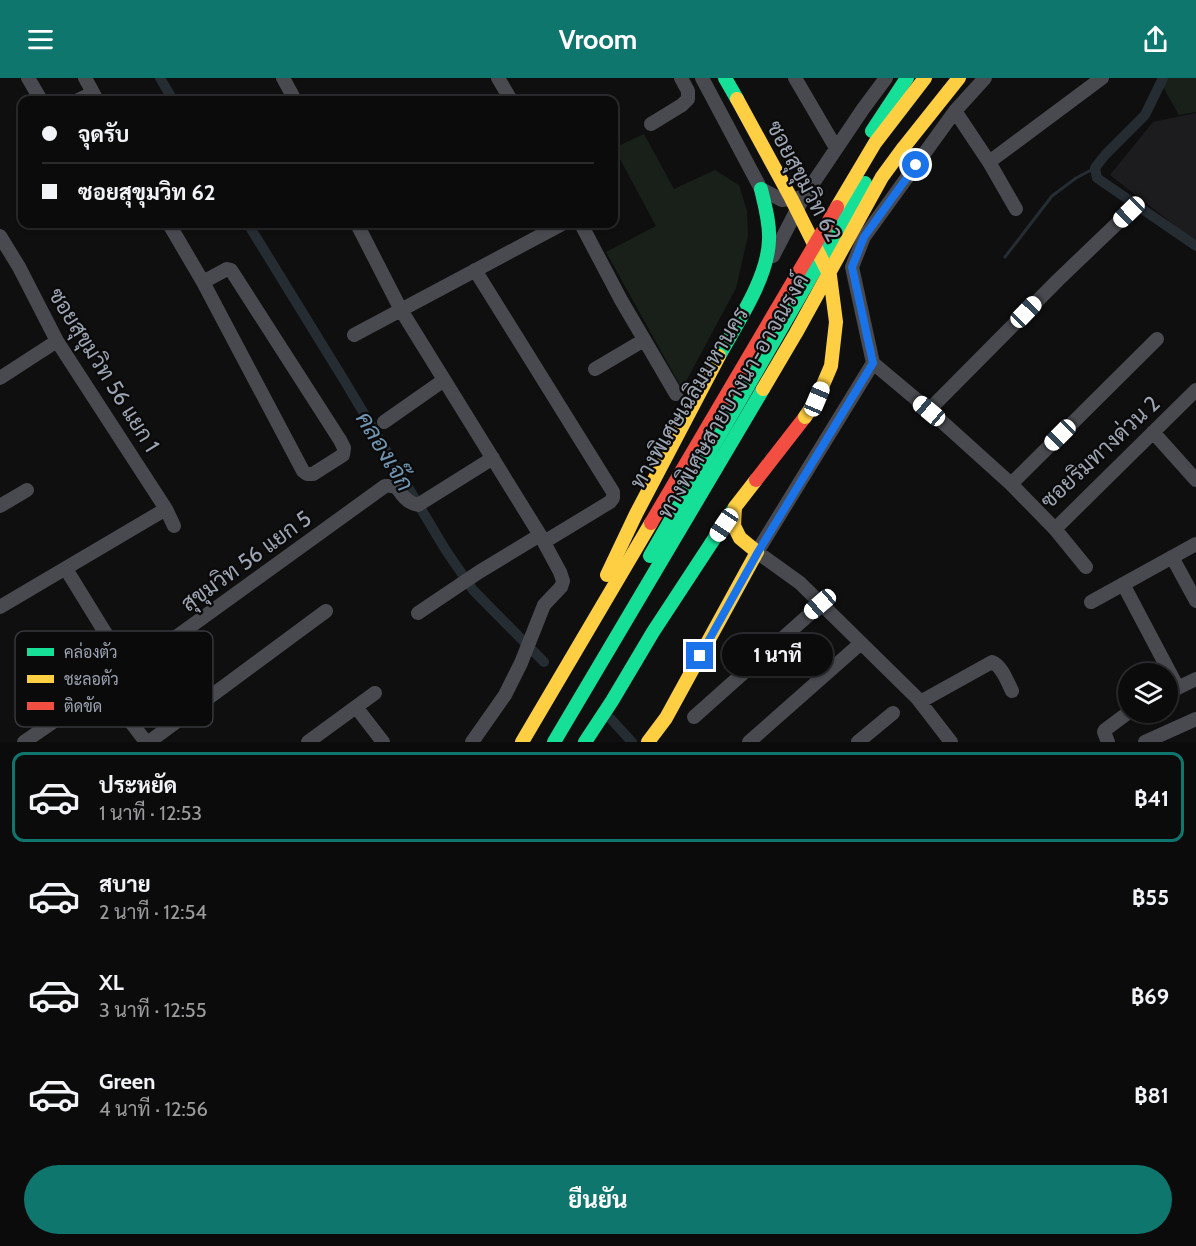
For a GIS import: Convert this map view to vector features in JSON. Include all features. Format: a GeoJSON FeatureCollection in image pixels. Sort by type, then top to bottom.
{"type":"FeatureCollection","features":[{"type":"Feature","properties":{"kind":"main road","name":"ซอยสุขุมวิท 62"},"geometry":{"type":"LineString","coordinates":[[585,742],[652,632],[735,507],[817,399],[831,366],[836,322],[830,276],[725,78]]}},
{"type":"Feature","properties":{"kind":"main road","name":"ทางพิเศษเฉลิมมหานคร"},"geometry":{"type":"LineString","coordinates":[[510,742],[866,140],[907,78]]}},
{"type":"Feature","properties":{"kind":"main road","name":"ทางพิเศษสายบางนา-อาจณรงค์"},"geometry":{"type":"LineString","coordinates":[[522,742],[875,143],[925,78]]}},
{"type":"Feature","properties":{"kind":"main road","name":"ทางพิเศษเฉลิมมหานคร"},"geometry":{"type":"LineString","coordinates":[[546,742],[888,142],[938,78]]}},
{"type":"Feature","properties":{"kind":"main road","name":"ทางพิเศษสายบางนา-อาจณรงค์"},"geometry":{"type":"LineString","coordinates":[[554,742],[796,333],[882,177],[903,147],[959,78]]}},
{"type":"Feature","properties":{"kind":"main road"},"geometry":{"type":"LineString","coordinates":[[607,575],[636,514],[762,276],[769,241],[767,214],[761,189]]}},
{"type":"Feature","properties":{"kind":"main road"},"geometry":{"type":"LineString","coordinates":[[649,741],[666,718],[758,552],[740,538],[734,526],[735,507]]}},
{"type":"Feature","properties":{"kind":"street"},"geometry":{"type":"LineString","coordinates":[[28,78],[39,96]]}},
{"type":"Feature","properties":{"kind":"street"},"geometry":{"type":"LineString","coordinates":[[85,78],[94,96]]}},
{"type":"Feature","properties":{"kind":"street"},"geometry":{"type":"LineString","coordinates":[[283,78],[293,96]]}},
{"type":"Feature","properties":{"kind":"street"},"geometry":{"type":"LineString","coordinates":[[498,78],[509,96]]}},
{"type":"Feature","properties":{"kind":"street"},"geometry":{"type":"LineString","coordinates":[[651,124],[688,99],[688,91],[681,78]]}},
{"type":"Feature","properties":{"kind":"street"},"geometry":{"type":"LineString","coordinates":[[702,78],[761,189],[782,200],[803,198]]}},
{"type":"Feature","properties":{"kind":"street"},"geometry":{"type":"LineString","coordinates":[[795,78],[836,148]]}},
{"type":"Feature","properties":{"kind":"street"},"geometry":{"type":"LineString","coordinates":[[762,276],[803,198],[886,78]]}},
{"type":"Feature","properties":{"kind":"street"},"geometry":{"type":"LineString","coordinates":[[951,742],[920,702],[861,643],[800,583],[758,552],[873,363],[852,267],[864,237],[955,111],[985,78]]}},
{"type":"Feature","properties":{"kind":"street"},"geometry":{"type":"LineString","coordinates":[[989,162],[1102,78]]}},
{"type":"Feature","properties":{"kind":"street"},"geometry":{"type":"LineString","coordinates":[[955,111],[989,162],[1016,209]]}},
{"type":"Feature","properties":{"kind":"street"},"geometry":{"type":"LineString","coordinates":[[929,411],[1059,279],[1129,212]]}},
{"type":"Feature","properties":{"kind":"street"},"geometry":{"type":"LineString","coordinates":[[171,228],[203,282],[303,471],[313,474],[343,455],[344,448],[340,440],[231,270],[203,282]]}},
{"type":"Feature","properties":{"kind":"street"},"geometry":{"type":"LineString","coordinates":[[359,228],[401,310],[542,539],[560,572],[562,581],[561,587],[544,605],[521,663],[504,695],[472,742]]}},
{"type":"Feature","properties":{"kind":"street"},"geometry":{"type":"LineString","coordinates":[[354,335],[554,228]]}},
{"type":"Feature","properties":{"kind":"street"},"geometry":{"type":"LineString","coordinates":[[583,228],[621,300],[676,394]]}},
{"type":"Feature","properties":{"kind":"street","name":"ซอยสุขุมวิท 56 แยก 1"},"geometry":{"type":"LineString","coordinates":[[0,236],[19,267],[57,341],[166,509],[174,526]]}},
{"type":"Feature","properties":{"kind":"street"},"geometry":{"type":"LineString","coordinates":[[418,613],[479,572],[614,498],[613,492],[475,270]]}},
{"type":"Feature","properties":{"kind":"street"},"geometry":{"type":"LineString","coordinates":[[1011,484],[1157,339]]}},
{"type":"Feature","properties":{"kind":"street"},"geometry":{"type":"LineString","coordinates":[[595,369],[644,340]]}},
{"type":"Feature","properties":{"kind":"street"},"geometry":{"type":"LineString","coordinates":[[0,378],[57,341]]}},
{"type":"Feature","properties":{"kind":"street","name":"ซอยริมทางด่วน 2"},"geometry":{"type":"LineString","coordinates":[[873,363],[1011,484],[1055,529],[1196,390]]}},
{"type":"Feature","properties":{"kind":"street"},"geometry":{"type":"LineString","coordinates":[[384,422],[444,380]]}},
{"type":"Feature","properties":{"kind":"street"},"geometry":{"type":"LineString","coordinates":[[1153,432],[1196,480]]}},
{"type":"Feature","properties":{"kind":"street","name":"สุขุมวิท 56 แยก 5"},"geometry":{"type":"LineString","coordinates":[[184,631],[385,486],[397,487],[405,498],[418,505],[493,458]]}},
{"type":"Feature","properties":{"kind":"street"},"geometry":{"type":"LineString","coordinates":[[0,506],[27,490]]}},
{"type":"Feature","properties":{"kind":"street"},"geometry":{"type":"LineString","coordinates":[[0,607],[166,509]]}},
{"type":"Feature","properties":{"kind":"street"},"geometry":{"type":"LineString","coordinates":[[1055,529],[1086,567]]}},
{"type":"Feature","properties":{"kind":"street"},"geometry":{"type":"LineString","coordinates":[[1091,602],[1196,543]]}},
{"type":"Feature","properties":{"kind":"street"},"geometry":{"type":"LineString","coordinates":[[1172,557],[1196,601]]}},
{"type":"Feature","properties":{"kind":"street"},"geometry":{"type":"LineString","coordinates":[[66,569],[104,631]]}},
{"type":"Feature","properties":{"kind":"street"},"geometry":{"type":"LineString","coordinates":[[1123,584],[1160,663]]}},
{"type":"Feature","properties":{"kind":"street"},"geometry":{"type":"LineString","coordinates":[[694,717],[820,604]]}},
{"type":"Feature","properties":{"kind":"street"},"geometry":{"type":"LineString","coordinates":[[213,694],[326,611]]}},
{"type":"Feature","properties":{"kind":"street"},"geometry":{"type":"LineString","coordinates":[[748,742],[861,643]]}},
{"type":"Feature","properties":{"kind":"street"},"geometry":{"type":"LineString","coordinates":[[920,702],[992,662],[1000,668],[1012,691]]}},
{"type":"Feature","properties":{"kind":"street"},"geometry":{"type":"LineString","coordinates":[[1178,687],[1196,679]]}},
{"type":"Feature","properties":{"kind":"street"},"geometry":{"type":"LineString","coordinates":[[308,742],[375,693]]}},
{"type":"Feature","properties":{"kind":"street"},"geometry":{"type":"LineString","coordinates":[[356,707],[383,742]]}},
{"type":"Feature","properties":{"kind":"street"},"geometry":{"type":"LineString","coordinates":[[858,742],[893,713]]}},
{"type":"Feature","properties":{"kind":"street"},"geometry":{"type":"LineString","coordinates":[[1145,742],[1196,719]]}},
{"type":"Feature","properties":{"kind":"street"},"geometry":{"type":"LineString","coordinates":[[1108,742],[1104,732],[1118,720]]}},
{"type":"Feature","properties":{"kind":"street","name":"สุขุมวิท 56 แยก 5"},"geometry":{"type":"LineString","coordinates":[[31,740],[49,727]]}},
{"type":"Feature","properties":{"kind":"street"},"geometry":{"type":"LineString","coordinates":[[135,727],[147,742],[167,727]]}},
{"type":"Feature","properties":{"kind":"shaded area"},"geometry":{"type":"Polygon","coordinates":[[[1158,78],[1196,78],[1196,112],[1179,115],[1158,78]]]}},
{"type":"Feature","properties":{"kind":"shaded area"},"geometry":{"type":"Polygon","coordinates":[[[1196,113],[1196,242],[1110,175],[1153,122],[1196,113]]]}},
{"type":"Feature","properties":{"kind":"shaded area"},"geometry":{"type":"Polygon","coordinates":[[[644,134],[674,189],[715,170],[739,185],[747,211],[748,236],[736,288],[682,389],[606,252],[656,226],[618,155],[618,146],[644,134]]]}},
{"type":"Feature","properties":{"kind":"waterway","name":"คลองเจ๊ก"},"geometry":{"type":"LineString","coordinates":[[160,78],[171,96]]}},
{"type":"Feature","properties":{"kind":"waterway"},"geometry":{"type":"LineString","coordinates":[[1163,78],[1145,115],[1095,168],[1097,178],[1196,246]]}},
{"type":"Feature","properties":{"kind":"waterway"},"geometry":{"type":"LineString","coordinates":[[1005,257],[1052,196],[1076,178],[1095,168]]}},
{"type":"Feature","properties":{"kind":"waterway","name":"คลองเจ๊ก"},"geometry":{"type":"LineString","coordinates":[[250,228],[445,549],[473,590],[544,662]]}},
{"type":"Feature","properties":{"kind":"waterway","name":"คลองเจ๊ก"},"geometry":{"type":"LineString","coordinates":[[611,719],[632,742]]}},
{"type":"Feature","properties":{"kind":"traffic: fast"},"geometry":{"type":"LineString","coordinates":[[725,78],[737,99]]}},
{"type":"Feature","properties":{"kind":"traffic: fast"},"geometry":{"type":"LineString","coordinates":[[872,131],[907,78]]}},
{"type":"Feature","properties":{"kind":"traffic: fast"},"geometry":{"type":"LineString","coordinates":[[650,556],[865,183]]}},
{"type":"Feature","properties":{"kind":"traffic: fast"},"geometry":{"type":"LineString","coordinates":[[719,356],[750,300],[767,255],[769,227],[761,189]]}},
{"type":"Feature","properties":{"kind":"traffic: fast"},"geometry":{"type":"LineString","coordinates":[[554,742],[763,389]]}},
{"type":"Feature","properties":{"kind":"traffic: fast"},"geometry":{"type":"LineString","coordinates":[[585,742],[653,632],[735,507]]}},
{"type":"Feature","properties":{"kind":"traffic: slow"},"geometry":{"type":"LineString","coordinates":[[837,207],[875,143],[925,78]]}},
{"type":"Feature","properties":{"kind":"traffic: slow"},"geometry":{"type":"LineString","coordinates":[[763,389],[882,177],[959,78]]}},
{"type":"Feature","properties":{"kind":"traffic: slow"},"geometry":{"type":"LineString","coordinates":[[737,99],[830,276],[836,322],[831,366],[817,399],[805,417]]}},
{"type":"Feature","properties":{"kind":"traffic: slow"},"geometry":{"type":"LineString","coordinates":[[607,575],[636,514],[719,356]]}},
{"type":"Feature","properties":{"kind":"traffic: slow"},"geometry":{"type":"LineString","coordinates":[[648,742],[666,718],[757,552],[740,538],[734,526],[735,507],[756,480]]}},
{"type":"Feature","properties":{"kind":"traffic: slow"},"geometry":{"type":"LineString","coordinates":[[522,742],[651,523]]}},
{"type":"Feature","properties":{"kind":"traffic: jam"},"geometry":{"type":"LineString","coordinates":[[651,523],[837,207]]}},
{"type":"Feature","properties":{"kind":"traffic: jam"},"geometry":{"type":"LineString","coordinates":[[756,480],[805,417]]}},
{"type":"Feature","properties":{"kind":"route"},"geometry":{"type":"LineString","coordinates":[[700,656],[758,552],[873,363],[852,267],[864,237],[916,165]]}}]}
